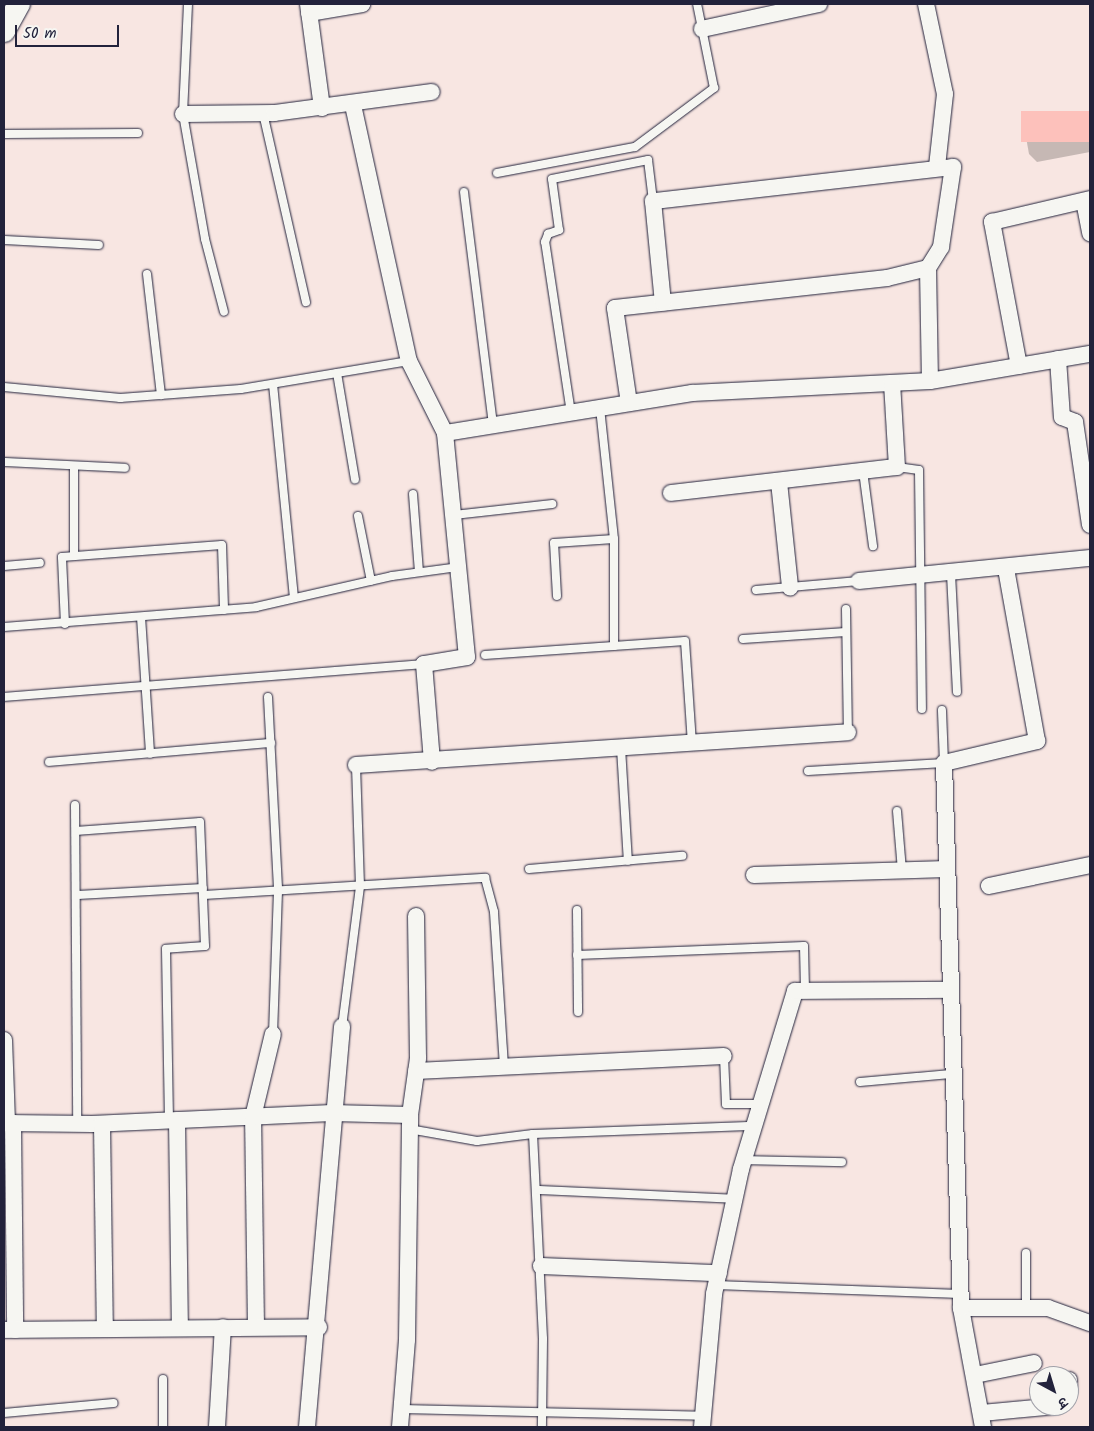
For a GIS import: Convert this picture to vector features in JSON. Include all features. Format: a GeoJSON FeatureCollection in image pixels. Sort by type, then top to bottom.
{"type":"FeatureCollection","features":[{"type":"Feature","properties":{"kind":"street"},"geometry":{"type":"LineString","coordinates":[[4,31],[19,4]]}},
{"type":"Feature","properties":{"kind":"street"},"geometry":{"type":"LineString","coordinates":[[322,108],[309,8],[362,4]]}},
{"type":"Feature","properties":{"kind":"street"},"geometry":{"type":"LineString","coordinates":[[702,29],[819,4]]}},
{"type":"Feature","properties":{"kind":"street"},"geometry":{"type":"LineString","coordinates":[[926,4],[945,94],[937,166]]}},
{"type":"Feature","properties":{"kind":"street"},"geometry":{"type":"LineString","coordinates":[[183,114],[262,113],[322,108],[354,105],[432,92]]}},
{"type":"Feature","properties":{"kind":"street"},"geometry":{"type":"LineString","coordinates":[[354,105],[409,361],[445,433],[467,657],[424,664],[432,762]]}},
{"type":"Feature","properties":{"kind":"street"},"geometry":{"type":"LineString","coordinates":[[664,303],[653,201],[937,166],[953,167],[941,247],[928,268],[930,381]]}},
{"type":"Feature","properties":{"kind":"street"},"geometry":{"type":"LineString","coordinates":[[1019,366],[992,222],[1087,200],[1090,233]]}},
{"type":"Feature","properties":{"kind":"street"},"geometry":{"type":"LineString","coordinates":[[630,404],[615,308],[887,278],[928,268]]}},
{"type":"Feature","properties":{"kind":"street"},"geometry":{"type":"LineString","coordinates":[[445,433],[692,393],[930,381],[1090,354]]}},
{"type":"Feature","properties":{"kind":"street"},"geometry":{"type":"LineString","coordinates":[[1058,359],[1062,417],[1075,422],[1090,525]]}},
{"type":"Feature","properties":{"kind":"street"},"geometry":{"type":"LineString","coordinates":[[671,493],[897,467],[892,383]]}},
{"type":"Feature","properties":{"kind":"street"},"geometry":{"type":"LineString","coordinates":[[779,482],[790,587]]}},
{"type":"Feature","properties":{"kind":"street"},"geometry":{"type":"LineString","coordinates":[[859,581],[1006,570],[1090,558]]}},
{"type":"Feature","properties":{"kind":"street"},"geometry":{"type":"LineString","coordinates":[[1006,570],[1037,741],[944,763],[952,1074],[961,1301],[982,1420],[1029,1411]]}},
{"type":"Feature","properties":{"kind":"street"},"geometry":{"type":"LineString","coordinates":[[356,765],[432,762],[848,732]]}},
{"type":"Feature","properties":{"kind":"street"},"geometry":{"type":"LineString","coordinates":[[989,886],[1090,865]]}},
{"type":"Feature","properties":{"kind":"street"},"geometry":{"type":"LineString","coordinates":[[754,875],[947,869]]}},
{"type":"Feature","properties":{"kind":"street"},"geometry":{"type":"LineString","coordinates":[[400,1427],[407,1340],[410,1122],[416,1071],[416,916]]}},
{"type":"Feature","properties":{"kind":"street"},"geometry":{"type":"LineString","coordinates":[[703,1422],[717,1279],[744,1160],[796,991],[950,990]]}},
{"type":"Feature","properties":{"kind":"street"},"geometry":{"type":"LineString","coordinates":[[307,1427],[319,1326],[332,1113],[342,1027]]}},
{"type":"Feature","properties":{"kind":"street"},"geometry":{"type":"LineString","coordinates":[[256,1327],[253,1117],[273,1034]]}},
{"type":"Feature","properties":{"kind":"street"},"geometry":{"type":"LineString","coordinates":[[4,1040],[8,1123],[9,1330],[319,1326]]}},
{"type":"Feature","properties":{"kind":"street"},"geometry":{"type":"LineString","coordinates":[[416,1071],[724,1056]]}},
{"type":"Feature","properties":{"kind":"street"},"geometry":{"type":"LineString","coordinates":[[8,1123],[102,1124],[332,1113],[410,1122]]}},
{"type":"Feature","properties":{"kind":"street"},"geometry":{"type":"LineString","coordinates":[[173,1121],[180,1327]]}},
{"type":"Feature","properties":{"kind":"street"},"geometry":{"type":"LineString","coordinates":[[102,1124],[105,1328]]}},
{"type":"Feature","properties":{"kind":"street"},"geometry":{"type":"LineString","coordinates":[[541,1266],[717,1279]]}},
{"type":"Feature","properties":{"kind":"street"},"geometry":{"type":"LineString","coordinates":[[961,1301],[1026,1308],[1048,1308],[1090,1323]]}},
{"type":"Feature","properties":{"kind":"street"},"geometry":{"type":"LineString","coordinates":[[217,1427],[223,1327]]}},
{"type":"Feature","properties":{"kind":"street"},"geometry":{"type":"LineString","coordinates":[[974,1375],[1034,1363]]}},
{"type":"Feature","properties":{"kind":"lane"},"geometry":{"type":"LineString","coordinates":[[188,4],[183,114],[205,239],[224,312]]}},
{"type":"Feature","properties":{"kind":"lane"},"geometry":{"type":"LineString","coordinates":[[497,173],[634,147],[714,88],[697,4]]}},
{"type":"Feature","properties":{"kind":"lane"},"geometry":{"type":"LineString","coordinates":[[262,113],[306,302]]}},
{"type":"Feature","properties":{"kind":"lane"},"geometry":{"type":"LineString","coordinates":[[4,134],[138,133]]}},
{"type":"Feature","properties":{"kind":"lane"},"geometry":{"type":"LineString","coordinates":[[572,413],[545,242],[548,234],[559,230],[552,179],[648,160],[653,201]]}},
{"type":"Feature","properties":{"kind":"lane"},"geometry":{"type":"LineString","coordinates":[[464,192],[493,425]]}},
{"type":"Feature","properties":{"kind":"lane"},"geometry":{"type":"LineString","coordinates":[[4,240],[99,245]]}},
{"type":"Feature","properties":{"kind":"lane"},"geometry":{"type":"LineString","coordinates":[[147,274],[161,395]]}},
{"type":"Feature","properties":{"kind":"lane"},"geometry":{"type":"LineString","coordinates":[[4,387],[120,398],[273,384],[409,361]]}},
{"type":"Feature","properties":{"kind":"lane"},"geometry":{"type":"LineString","coordinates":[[337,373],[355,479]]}},
{"type":"Feature","properties":{"kind":"lane"},"geometry":{"type":"LineString","coordinates":[[273,384],[294,598]]}},
{"type":"Feature","properties":{"kind":"lane"},"geometry":{"type":"LineString","coordinates":[[600,408],[614,539],[614,646]]}},
{"type":"Feature","properties":{"kind":"lane"},"geometry":{"type":"LineString","coordinates":[[4,462],[124,468]]}},
{"type":"Feature","properties":{"kind":"lane"},"geometry":{"type":"LineString","coordinates":[[74,466],[74,556]]}},
{"type":"Feature","properties":{"kind":"lane"},"geometry":{"type":"LineString","coordinates":[[897,467],[919,470],[922,709]]}},
{"type":"Feature","properties":{"kind":"lane"},"geometry":{"type":"LineString","coordinates":[[863,471],[873,546]]}},
{"type":"Feature","properties":{"kind":"lane"},"geometry":{"type":"LineString","coordinates":[[413,494],[420,572]]}},
{"type":"Feature","properties":{"kind":"lane"},"geometry":{"type":"LineString","coordinates":[[454,515],[552,504]]}},
{"type":"Feature","properties":{"kind":"lane"},"geometry":{"type":"LineString","coordinates":[[358,516],[371,581]]}},
{"type":"Feature","properties":{"kind":"lane"},"geometry":{"type":"LineString","coordinates":[[557,596],[554,543],[614,539]]}},
{"type":"Feature","properties":{"kind":"lane"},"geometry":{"type":"LineString","coordinates":[[65,624],[62,557],[222,545],[224,610]]}},
{"type":"Feature","properties":{"kind":"lane"},"geometry":{"type":"LineString","coordinates":[[4,566],[40,563]]}},
{"type":"Feature","properties":{"kind":"lane"},"geometry":{"type":"LineString","coordinates":[[4,627],[65,624],[224,610],[294,598],[420,572],[459,567]]}},
{"type":"Feature","properties":{"kind":"lane"},"geometry":{"type":"LineString","coordinates":[[951,574],[957,692]]}},
{"type":"Feature","properties":{"kind":"lane"},"geometry":{"type":"LineString","coordinates":[[756,590],[859,581]]}},
{"type":"Feature","properties":{"kind":"lane"},"geometry":{"type":"LineString","coordinates":[[846,608],[848,732]]}},
{"type":"Feature","properties":{"kind":"lane"},"geometry":{"type":"LineString","coordinates":[[141,617],[150,754]]}},
{"type":"Feature","properties":{"kind":"lane"},"geometry":{"type":"LineString","coordinates":[[743,639],[846,632]]}},
{"type":"Feature","properties":{"kind":"lane"},"geometry":{"type":"LineString","coordinates":[[486,654],[685,641],[692,743]]}},
{"type":"Feature","properties":{"kind":"lane"},"geometry":{"type":"LineString","coordinates":[[4,697],[424,664]]}},
{"type":"Feature","properties":{"kind":"lane"},"geometry":{"type":"LineString","coordinates":[[268,697],[278,891],[273,1034]]}},
{"type":"Feature","properties":{"kind":"lane"},"geometry":{"type":"LineString","coordinates":[[808,771],[849,765],[944,763],[942,710]]}},
{"type":"Feature","properties":{"kind":"lane"},"geometry":{"type":"LineString","coordinates":[[49,762],[271,743]]}},
{"type":"Feature","properties":{"kind":"lane"},"geometry":{"type":"LineString","coordinates":[[621,748],[628,860]]}},
{"type":"Feature","properties":{"kind":"lane"},"geometry":{"type":"LineString","coordinates":[[342,1027],[360,886],[356,765]]}},
{"type":"Feature","properties":{"kind":"lane"},"geometry":{"type":"LineString","coordinates":[[75,805],[78,894],[77,1124]]}},
{"type":"Feature","properties":{"kind":"lane"},"geometry":{"type":"LineString","coordinates":[[897,811],[902,871]]}},
{"type":"Feature","properties":{"kind":"lane"},"geometry":{"type":"LineString","coordinates":[[76,831],[200,822],[205,946],[166,949],[173,1121]]}},
{"type":"Feature","properties":{"kind":"lane"},"geometry":{"type":"LineString","coordinates":[[529,869],[682,856]]}},
{"type":"Feature","properties":{"kind":"lane"},"geometry":{"type":"LineString","coordinates":[[78,894],[278,891],[485,878],[494,912],[504,1068]]}},
{"type":"Feature","properties":{"kind":"lane"},"geometry":{"type":"LineString","coordinates":[[577,910],[578,1012]]}},
{"type":"Feature","properties":{"kind":"lane"},"geometry":{"type":"LineString","coordinates":[[577,955],[804,946],[805,991]]}},
{"type":"Feature","properties":{"kind":"lane"},"geometry":{"type":"LineString","coordinates":[[724,1056],[726,1104],[761,1104]]}},
{"type":"Feature","properties":{"kind":"lane"},"geometry":{"type":"LineString","coordinates":[[860,1082],[952,1074]]}},
{"type":"Feature","properties":{"kind":"lane"},"geometry":{"type":"LineString","coordinates":[[410,1122],[477,1141],[533,1134],[755,1126]]}},
{"type":"Feature","properties":{"kind":"lane"},"geometry":{"type":"LineString","coordinates":[[533,1134],[538,1190],[541,1266],[542,1427]]}},
{"type":"Feature","properties":{"kind":"lane"},"geometry":{"type":"LineString","coordinates":[[744,1160],[842,1162]]}},
{"type":"Feature","properties":{"kind":"lane"},"geometry":{"type":"LineString","coordinates":[[538,1190],[735,1199]]}},
{"type":"Feature","properties":{"kind":"lane"},"geometry":{"type":"LineString","coordinates":[[1026,1253],[1026,1308]]}},
{"type":"Feature","properties":{"kind":"lane"},"geometry":{"type":"LineString","coordinates":[[717,1279],[961,1301]]}},
{"type":"Feature","properties":{"kind":"lane"},"geometry":{"type":"LineString","coordinates":[[163,1378],[163,1427]]}},
{"type":"Feature","properties":{"kind":"lane"},"geometry":{"type":"LineString","coordinates":[[4,1413],[114,1403]]}},
{"type":"Feature","properties":{"kind":"lane"},"geometry":{"type":"LineString","coordinates":[[402,1409],[703,1422]]}},
{"type":"Feature","properties":{"kind":"building"},"geometry":{"type":"Polygon","coordinates":[[[1021,111],[1090,111],[1090,142],[1021,142],[1021,111]]]}}]}
